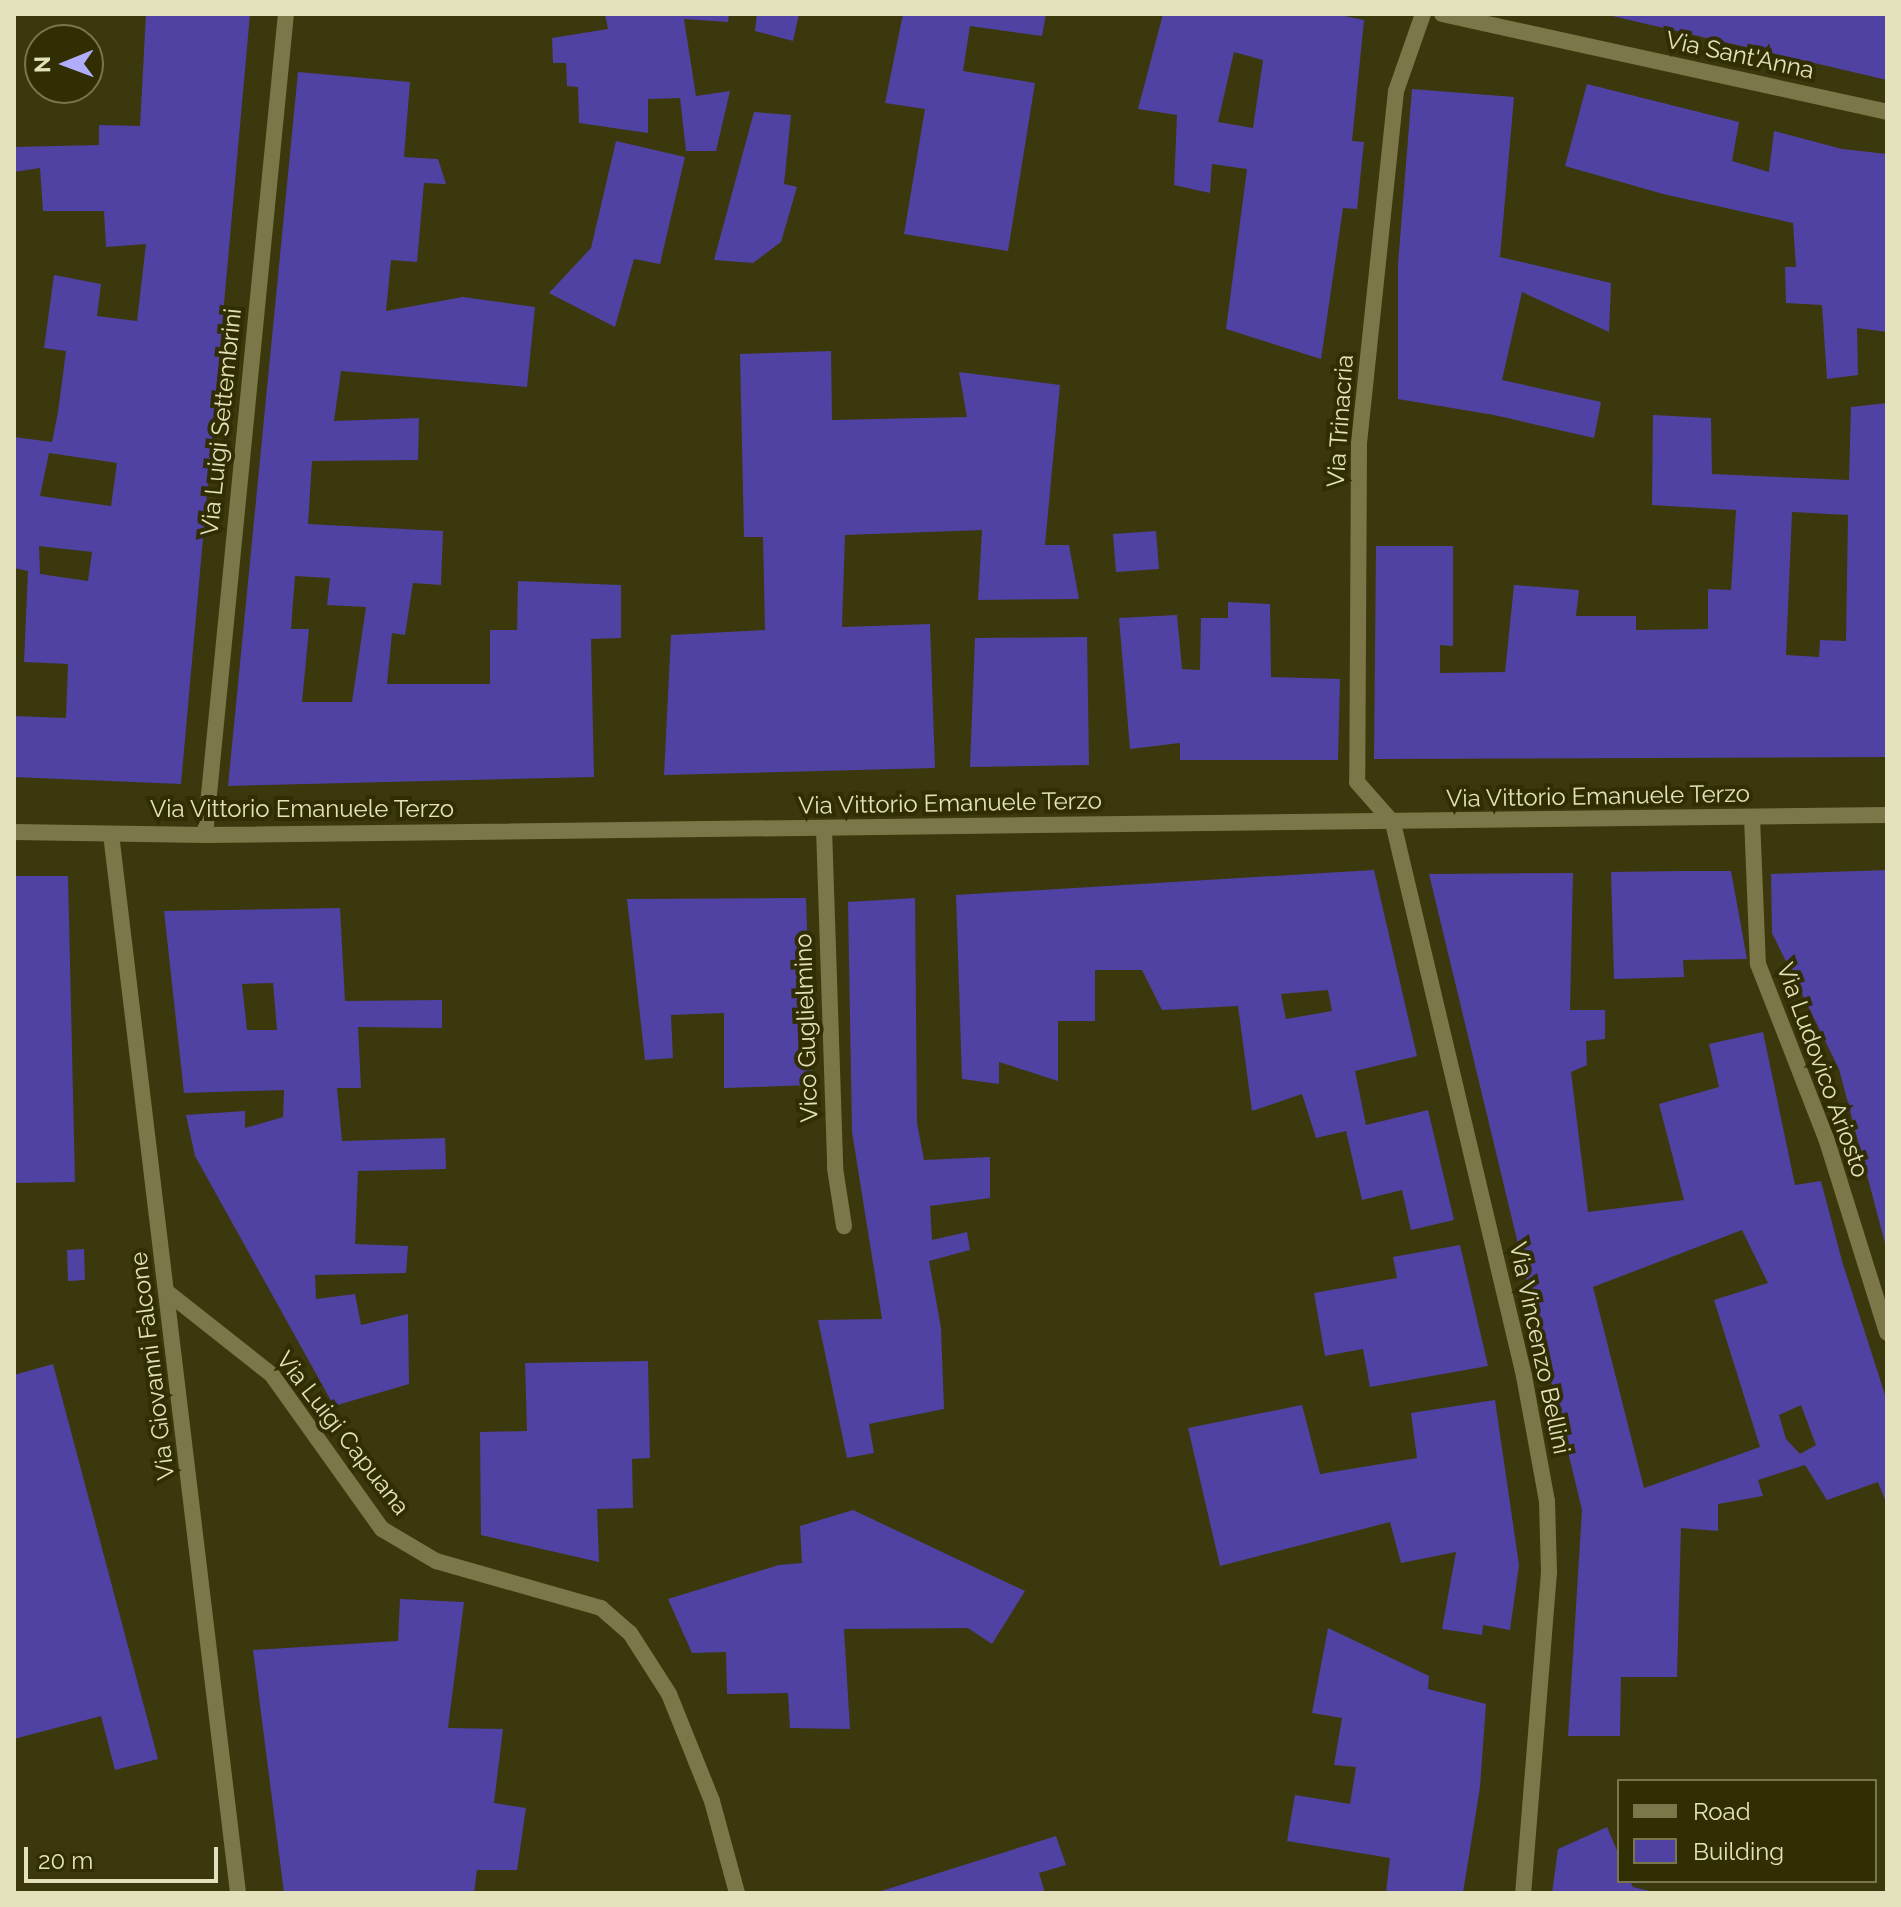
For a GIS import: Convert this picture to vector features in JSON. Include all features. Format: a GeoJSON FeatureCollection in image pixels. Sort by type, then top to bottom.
{"type":"FeatureCollection","features":[{"type":"Feature","properties":{"kind":"street","name":"Via Luigi Settembrini"},"geometry":{"type":"LineString","coordinates":[[205,835],[286,14]]}},
{"type":"Feature","properties":{"kind":"street","name":"Via Trinacria"},"geometry":{"type":"LineString","coordinates":[[1393,823],[1357,782],[1359,444],[1396,91],[1423,14]]}},
{"type":"Feature","properties":{"kind":"street","name":"Via Sant'Anna"},"geometry":{"type":"LineString","coordinates":[[1442,14],[1887,112]]}},
{"type":"Feature","properties":{"kind":"street","name":"Via Vittorio Emanuele Terzo"},"geometry":{"type":"LineString","coordinates":[[14,832],[205,835],[1887,815]]}},
{"type":"Feature","properties":{"kind":"street","name":"Via Ludovico Ariosto"},"geometry":{"type":"LineString","coordinates":[[1752,817],[1758,964],[1826,1138],[1887,1333]]}},
{"type":"Feature","properties":{"kind":"street","name":"Via Vincenzo Bellini"},"geometry":{"type":"LineString","coordinates":[[1393,823],[1524,1376],[1547,1501],[1549,1572],[1523,1893]]}},
{"type":"Feature","properties":{"kind":"street","name":"Vico Guglielmino"},"geometry":{"type":"LineString","coordinates":[[824,828],[835,1168],[844,1226]]}},
{"type":"Feature","properties":{"kind":"street","name":"Via Giovanni Falcone"},"geometry":{"type":"LineString","coordinates":[[111,834],[238,1893]]}},
{"type":"Feature","properties":{"kind":"street","name":"Via Luigi Capuana"},"geometry":{"type":"LineString","coordinates":[[167,1292],[272,1375],[382,1529],[436,1561],[601,1608],[630,1633],[669,1694],[712,1801],[737,1893]]}},
{"type":"Feature","properties":{"kind":"building"},"geometry":{"type":"Polygon","coordinates":[[[146,14],[250,14],[181,784],[14,777],[14,716],[66,718],[68,664],[24,662],[28,571],[14,568],[14,437],[52,442],[58,412],[66,351],[44,348],[54,275],[101,284],[97,316],[137,321],[146,244],[106,247],[104,211],[43,211],[40,168],[14,172],[14,147],[99,145],[99,125],[140,126],[146,14]],[[49,453],[40,496],[111,506],[117,463],[49,453]],[[39,546],[40,574],[88,581],[92,552],[39,546]]]}},
{"type":"Feature","properties":{"kind":"building"},"geometry":{"type":"Polygon","coordinates":[[[605,14],[729,14],[728,22],[684,19],[696,96],[730,91],[716,151],[686,151],[680,98],[648,99],[648,133],[579,123],[578,87],[567,86],[566,63],[553,63],[552,38],[608,29],[605,14]]]}},
{"type":"Feature","properties":{"kind":"building"},"geometry":{"type":"Polygon","coordinates":[[[757,14],[799,14],[793,41],[755,31],[757,14]]]}},
{"type":"Feature","properties":{"kind":"building"},"geometry":{"type":"Polygon","coordinates":[[[903,14],[1046,14],[1042,36],[970,26],[963,71],[1035,83],[1008,251],[904,234],[925,109],[885,103],[903,14]]]}},
{"type":"Feature","properties":{"kind":"building"},"geometry":{"type":"Polygon","coordinates":[[[1163,14],[1335,14],[1364,20],[1352,141],[1364,142],[1357,209],[1343,208],[1321,359],[1226,329],[1247,169],[1212,164],[1210,193],[1174,185],[1177,115],[1138,109],[1163,14]],[[1234,52],[1218,122],[1253,128],[1263,60],[1234,52]]]}},
{"type":"Feature","properties":{"kind":"building"},"geometry":{"type":"Polygon","coordinates":[[[1887,14],[1887,80],[1608,15],[1887,14]]]}},
{"type":"Feature","properties":{"kind":"building"},"geometry":{"type":"Polygon","coordinates":[[[298,72],[410,82],[404,157],[438,159],[446,184],[424,183],[417,262],[391,260],[386,311],[463,297],[535,307],[527,387],[341,371],[334,421],[419,418],[418,460],[312,461],[308,524],[443,531],[441,585],[413,583],[405,635],[392,633],[387,684],[490,684],[490,630],[517,630],[518,581],[621,585],[621,638],[591,639],[594,777],[228,786],[298,72]],[[295,576],[291,629],[309,629],[302,702],[352,702],[366,607],[327,605],[330,578],[295,576]]]}},
{"type":"Feature","properties":{"kind":"building"},"geometry":{"type":"Polygon","coordinates":[[[1587,84],[1739,122],[1732,161],[1769,172],[1774,131],[1842,149],[1887,154],[1887,332],[1857,328],[1858,375],[1827,379],[1822,305],[1786,303],[1785,267],[1796,267],[1793,223],[1663,194],[1565,166],[1587,84]]]}},
{"type":"Feature","properties":{"kind":"building"},"geometry":{"type":"Polygon","coordinates":[[[1412,89],[1514,97],[1500,257],[1611,283],[1609,332],[1522,292],[1502,380],[1601,402],[1594,438],[1494,415],[1398,399],[1398,264],[1412,89]]]}},
{"type":"Feature","properties":{"kind":"building"},"geometry":{"type":"Polygon","coordinates":[[[754,112],[791,115],[784,184],[797,187],[781,242],[753,263],[714,260],[754,112]]]}},
{"type":"Feature","properties":{"kind":"building"},"geometry":{"type":"Polygon","coordinates":[[[616,141],[685,157],[660,264],[634,259],[615,327],[549,293],[591,248],[616,141]]]}},
{"type":"Feature","properties":{"kind":"building"},"geometry":{"type":"Polygon","coordinates":[[[831,351],[832,420],[967,417],[959,372],[1060,385],[1045,545],[1069,545],[1079,599],[978,600],[982,530],[845,535],[842,627],[930,624],[935,768],[664,775],[671,635],[765,630],[763,537],[744,537],[740,354],[831,351]]]}},
{"type":"Feature","properties":{"kind":"building"},"geometry":{"type":"Polygon","coordinates":[[[1887,403],[1887,757],[1374,759],[1376,546],[1453,546],[1453,646],[1440,645],[1440,673],[1505,672],[1514,585],[1579,590],[1576,616],[1636,616],[1636,630],[1708,629],[1708,589],[1731,590],[1736,510],[1652,505],[1653,415],[1711,418],[1712,474],[1849,480],[1851,407],[1887,403]],[[1792,512],[1786,655],[1819,657],[1820,640],[1846,641],[1848,515],[1792,512]]]}},
{"type":"Feature","properties":{"kind":"building"},"geometry":{"type":"Polygon","coordinates":[[[1156,531],[1159,569],[1116,572],[1113,534],[1156,531]]]}},
{"type":"Feature","properties":{"kind":"building"},"geometry":{"type":"Polygon","coordinates":[[[1228,602],[1270,604],[1271,677],[1340,679],[1338,760],[1180,760],[1180,743],[1130,749],[1119,618],[1177,615],[1182,669],[1200,670],[1201,618],[1228,618],[1228,602]]]}},
{"type":"Feature","properties":{"kind":"building"},"geometry":{"type":"Polygon","coordinates":[[[1087,637],[1089,765],[970,767],[975,638],[1087,637]]]}},
{"type":"Feature","properties":{"kind":"building"},"geometry":{"type":"Polygon","coordinates":[[[1374,870],[1417,1056],[1355,1071],[1366,1125],[1428,1110],[1454,1220],[1411,1230],[1402,1190],[1362,1200],[1346,1131],[1316,1138],[1302,1094],[1252,1111],[1238,1006],[1162,1010],[1142,970],[1095,970],[1095,1021],[1058,1021],[1058,1081],[999,1062],[999,1084],[962,1079],[956,895],[1374,870]],[[1328,990],[1281,994],[1286,1019],[1332,1011],[1328,990]]]}},
{"type":"Feature","properties":{"kind":"building"},"geometry":{"type":"Polygon","coordinates":[[[1887,870],[1886,1247],[1839,1069],[1772,933],[1771,874],[1887,870]]]}},
{"type":"Feature","properties":{"kind":"building"},"geometry":{"type":"Polygon","coordinates":[[[1731,871],[1747,959],[1683,960],[1684,977],[1614,979],[1611,872],[1731,871]]]}},
{"type":"Feature","properties":{"kind":"building"},"geometry":{"type":"Polygon","coordinates":[[[1573,873],[1570,1010],[1605,1010],[1605,1039],[1586,1041],[1587,1065],[1571,1072],[1588,1212],[1684,1200],[1659,1104],[1719,1087],[1709,1044],[1763,1032],[1795,1185],[1821,1181],[1842,1261],[1887,1401],[1887,1505],[1878,1482],[1827,1500],[1805,1465],[1758,1480],[1763,1496],[1718,1504],[1718,1531],[1681,1528],[1677,1677],[1621,1677],[1620,1736],[1568,1736],[1582,1510],[1429,874],[1573,873]],[[1742,1230],[1593,1287],[1644,1488],[1760,1447],[1714,1300],[1768,1283],[1742,1230]],[[1801,1405],[1779,1415],[1786,1439],[1800,1454],[1816,1445],[1801,1405]]]}},
{"type":"Feature","properties":{"kind":"building"},"geometry":{"type":"Polygon","coordinates":[[[14,876],[68,876],[75,1182],[14,1183],[14,876]]]}},
{"type":"Feature","properties":{"kind":"building"},"geometry":{"type":"Polygon","coordinates":[[[806,898],[812,1085],[724,1088],[724,1013],[671,1015],[673,1058],[645,1060],[627,899],[806,898]]]}},
{"type":"Feature","properties":{"kind":"building"},"geometry":{"type":"Polygon","coordinates":[[[915,898],[917,1123],[924,1160],[990,1157],[990,1198],[930,1206],[932,1240],[967,1232],[970,1250],[929,1261],[941,1328],[944,1409],[869,1424],[874,1453],[847,1458],[818,1320],[882,1319],[852,1132],[848,902],[915,898]]]}},
{"type":"Feature","properties":{"kind":"building"},"geometry":{"type":"Polygon","coordinates":[[[340,908],[345,1001],[442,1000],[442,1028],[358,1027],[361,1088],[337,1088],[342,1141],[445,1138],[446,1169],[358,1171],[355,1244],[408,1246],[406,1273],[315,1275],[316,1299],[355,1294],[361,1325],[408,1314],[409,1384],[334,1406],[195,1156],[186,1115],[245,1111],[245,1128],[283,1117],[284,1090],[184,1093],[164,911],[340,908]],[[273,983],[242,984],[247,1030],[277,1030],[273,983]]]}},
{"type":"Feature","properties":{"kind":"building"},"geometry":{"type":"Polygon","coordinates":[[[1460,1245],[1488,1366],[1370,1387],[1363,1349],[1325,1356],[1314,1293],[1397,1278],[1393,1257],[1460,1245]]]}},
{"type":"Feature","properties":{"kind":"building"},"geometry":{"type":"Polygon","coordinates":[[[84,1249],[85,1280],[68,1281],[67,1250],[84,1249]]]}},
{"type":"Feature","properties":{"kind":"building"},"geometry":{"type":"Polygon","coordinates":[[[648,1361],[650,1458],[632,1459],[633,1508],[597,1509],[599,1562],[481,1535],[480,1432],[527,1431],[525,1363],[648,1361]]]}},
{"type":"Feature","properties":{"kind":"building"},"geometry":{"type":"Polygon","coordinates":[[[53,1364],[158,1759],[115,1770],[101,1716],[14,1739],[14,1375],[53,1364]]]}},
{"type":"Feature","properties":{"kind":"building"},"geometry":{"type":"Polygon","coordinates":[[[1495,1400],[1519,1565],[1510,1630],[1483,1625],[1482,1635],[1442,1629],[1456,1552],[1401,1563],[1390,1522],[1220,1566],[1188,1428],[1302,1405],[1320,1474],[1417,1458],[1411,1413],[1495,1400]]]}},
{"type":"Feature","properties":{"kind":"building"},"geometry":{"type":"Polygon","coordinates":[[[853,1510],[1025,1591],[992,1644],[968,1628],[844,1629],[850,1729],[790,1728],[788,1693],[727,1694],[726,1652],[692,1653],[668,1599],[779,1565],[802,1563],[800,1526],[853,1510]]]}},
{"type":"Feature","properties":{"kind":"building"},"geometry":{"type":"Polygon","coordinates":[[[400,1599],[464,1602],[448,1728],[503,1729],[494,1803],[526,1808],[517,1870],[477,1870],[474,1893],[284,1893],[253,1650],[398,1641],[400,1599]]]}},
{"type":"Feature","properties":{"kind":"building"},"geometry":{"type":"Polygon","coordinates":[[[1328,1628],[1429,1676],[1428,1689],[1486,1704],[1480,1787],[1463,1893],[1386,1893],[1390,1858],[1287,1841],[1295,1795],[1350,1804],[1356,1767],[1334,1765],[1342,1718],[1312,1713],[1328,1628]]]}},
{"type":"Feature","properties":{"kind":"building"},"geometry":{"type":"Polygon","coordinates":[[[1607,1827],[1617,1850],[1617,1883],[1631,1883],[1633,1887],[1658,1893],[1552,1893],[1558,1849],[1607,1827]]]}},
{"type":"Feature","properties":{"kind":"building"},"geometry":{"type":"Polygon","coordinates":[[[1056,1836],[1066,1865],[1039,1873],[1045,1893],[875,1893],[1056,1836]]]}}]}
